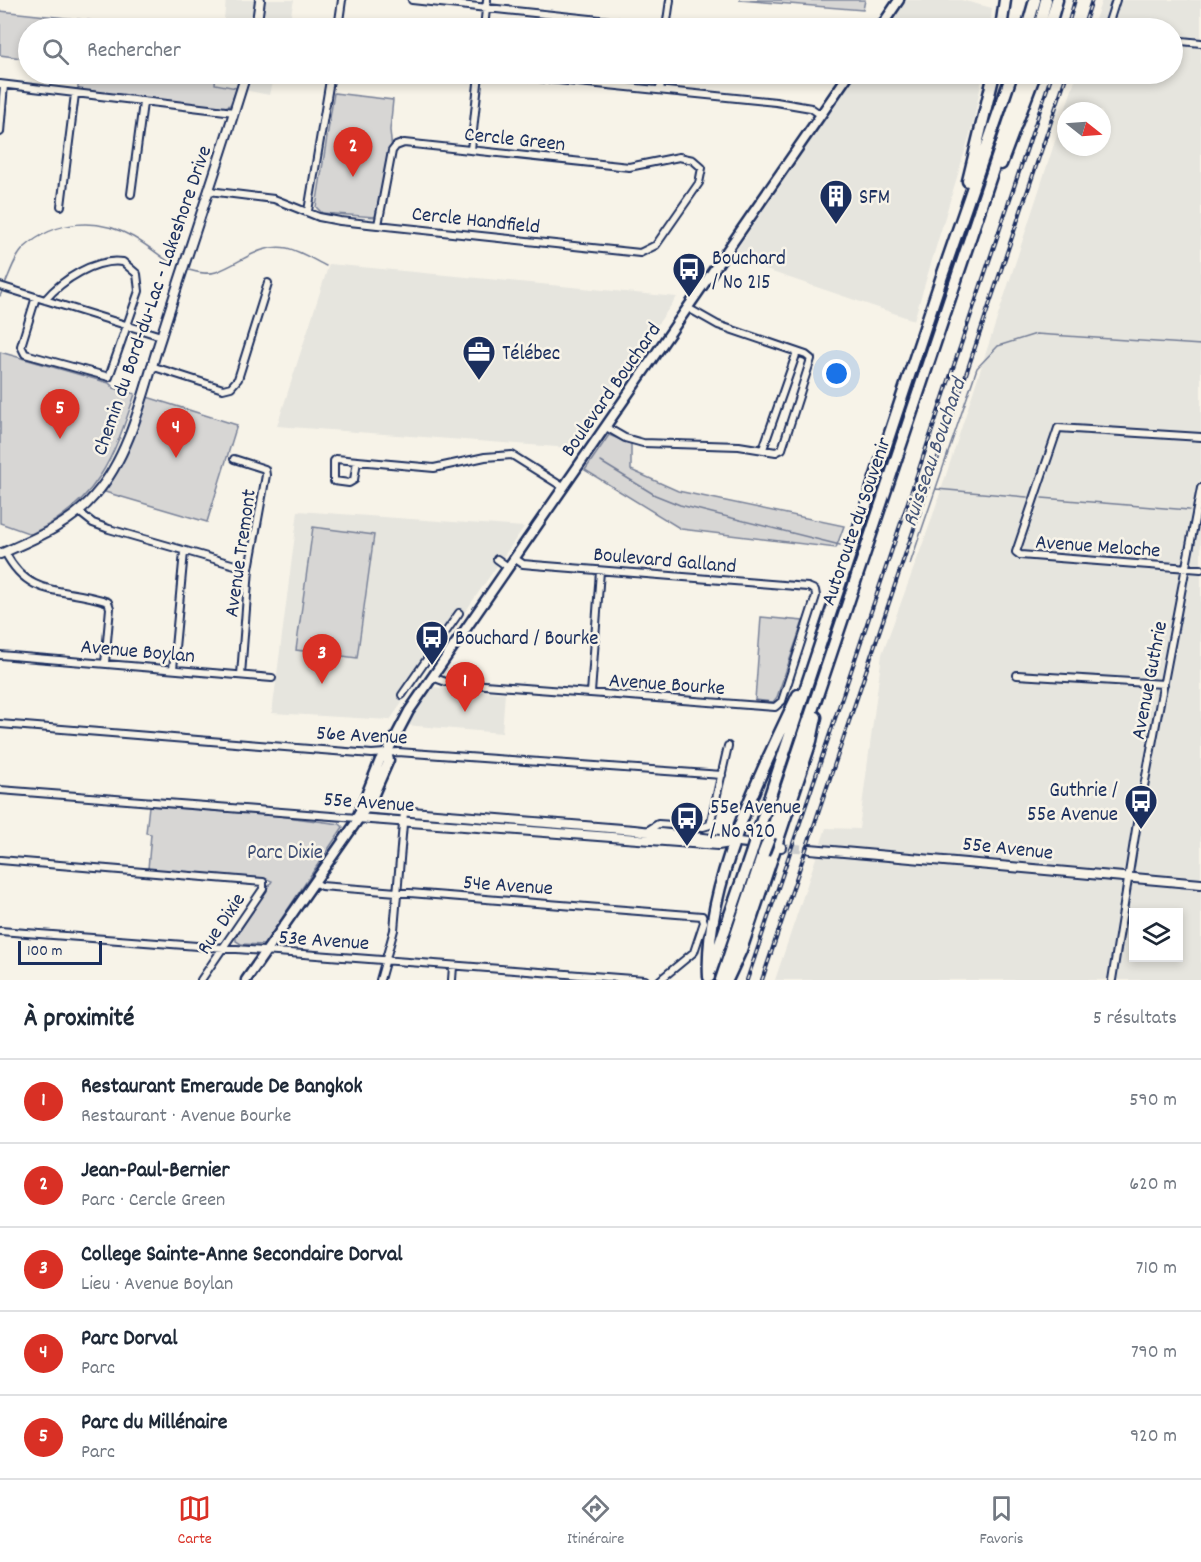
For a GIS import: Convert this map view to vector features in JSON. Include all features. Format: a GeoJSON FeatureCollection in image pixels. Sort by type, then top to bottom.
{"type":"FeatureCollection","features":[{"type":"Feature","properties":{"kind":"highway"},"geometry":{"type":"LineString","coordinates":[[1030,18],[1035,0]]}},
{"type":"Feature","properties":{"kind":"highway"},"geometry":{"type":"LineString","coordinates":[[1042,18],[1046,0]]}},
{"type":"Feature","properties":{"kind":"highway"},"geometry":{"type":"LineString","coordinates":[[1052,18],[1056,0]]}},
{"type":"Feature","properties":{"kind":"highway"},"geometry":{"type":"LineString","coordinates":[[1002,18],[1004,3]]}},
{"type":"Feature","properties":{"kind":"highway"},"geometry":{"type":"LineString","coordinates":[[960,221],[992,84]]}},
{"type":"Feature","properties":{"kind":"highway","name":"Autoroute du Souvenir"},"geometry":{"type":"LineString","coordinates":[[708,979],[960,221],[1008,84]]}},
{"type":"Feature","properties":{"kind":"highway","name":"Autoroute du Souvenir"},"geometry":{"type":"LineString","coordinates":[[721,980],[1022,84]]}},
{"type":"Feature","properties":{"kind":"highway"},"geometry":{"type":"LineString","coordinates":[[970,235],[1017,128],[1032,84]]}},
{"type":"Feature","properties":{"kind":"highway"},"geometry":{"type":"LineString","coordinates":[[727,980],[738,958],[778,846],[811,741],[828,660]]}},
{"type":"Feature","properties":{"kind":"highway"},"geometry":{"type":"LineString","coordinates":[[708,979],[707,950],[735,843],[783,726],[813,663]]}},
{"type":"Feature","properties":{"kind":"main road"},"geometry":{"type":"LineString","coordinates":[[887,18],[900,0]]}},
{"type":"Feature","properties":{"kind":"main road","name":"Boulevard Bouchard"},"geometry":{"type":"LineString","coordinates":[[363,809],[380,760],[387,753],[400,724],[842,84]]}},
{"type":"Feature","properties":{"kind":"main road"},"geometry":{"type":"LineString","coordinates":[[246,980],[363,809]]}},
{"type":"Feature","properties":{"kind":"street"},"geometry":{"type":"LineString","coordinates":[[257,18],[260,0]]}},
{"type":"Feature","properties":{"kind":"street"},"geometry":{"type":"LineString","coordinates":[[339,18],[342,0]]}},
{"type":"Feature","properties":{"kind":"street"},"geometry":{"type":"LineString","coordinates":[[412,0],[577,18]]}},
{"type":"Feature","properties":{"kind":"street"},"geometry":{"type":"LineString","coordinates":[[486,18],[487,0]]}},
{"type":"Feature","properties":{"kind":"street"},"geometry":{"type":"LineString","coordinates":[[668,18],[670,0]]}},
{"type":"Feature","properties":{"kind":"street"},"geometry":{"type":"LineString","coordinates":[[1110,18],[1116,0]]}},
{"type":"Feature","properties":{"kind":"street"},"geometry":{"type":"LineString","coordinates":[[1183,40],[1201,42]]}},
{"type":"Feature","properties":{"kind":"street","name":"Chemin du Bord-du-Lac - Lakeshore Drive"},"geometry":{"type":"LineString","coordinates":[[2,553],[47,532],[79,512],[102,487],[117,462],[161,336],[243,84]]}},
{"type":"Feature","properties":{"kind":"street"},"geometry":{"type":"LineString","coordinates":[[308,211],[329,84]]}},
{"type":"Feature","properties":{"kind":"street"},"geometry":{"type":"LineString","coordinates":[[471,150],[478,84]]}},
{"type":"Feature","properties":{"kind":"street"},"geometry":{"type":"LineString","coordinates":[[599,84],[776,102],[812,108],[821,115]]}},
{"type":"Feature","properties":{"kind":"street"},"geometry":{"type":"LineString","coordinates":[[660,90],[661,84]]}},
{"type":"Feature","properties":{"kind":"street"},"geometry":{"type":"LineString","coordinates":[[0,132],[2,85],[234,112]]}},
{"type":"Feature","properties":{"kind":"street"},"geometry":{"type":"LineString","coordinates":[[61,206],[75,94]]}},
{"type":"Feature","properties":{"kind":"street"},"geometry":{"type":"LineString","coordinates":[[131,194],[143,103]]}},
{"type":"Feature","properties":{"kind":"street","name":"Cercle Green"},"geometry":{"type":"LineString","coordinates":[[378,225],[392,151],[396,146],[404,143],[629,167],[679,157],[700,164],[702,173]]}},
{"type":"Feature","properties":{"kind":"street","name":"Cercle Handfield"},"geometry":{"type":"LineString","coordinates":[[209,191],[261,197],[330,220],[645,252],[656,245],[699,183],[702,173]]}},
{"type":"Feature","properties":{"kind":"street"},"geometry":{"type":"LineString","coordinates":[[36,297],[21,350],[29,356],[106,378],[111,374],[139,291],[137,274],[123,262],[104,263],[76,275],[55,289],[45,300]]}},
{"type":"Feature","properties":{"kind":"street"},"geometry":{"type":"LineString","coordinates":[[151,366],[222,389],[231,387],[238,379],[268,283]]}},
{"type":"Feature","properties":{"kind":"street"},"geometry":{"type":"LineString","coordinates":[[0,286],[161,336]]}},
{"type":"Feature","properties":{"kind":"street"},"geometry":{"type":"LineString","coordinates":[[606,427],[625,438],[643,443],[763,449],[776,452],[783,448],[811,363],[809,356],[718,325],[688,308]]}},
{"type":"Feature","properties":{"kind":"street"},"geometry":{"type":"LineString","coordinates":[[763,449],[796,352]]}},
{"type":"Feature","properties":{"kind":"street","name":"Avenue Meloche"},"geometry":{"type":"LineString","coordinates":[[1201,437],[1059,428],[1016,552],[1020,555],[1201,569]]}},
{"type":"Feature","properties":{"kind":"street"},"geometry":{"type":"LineString","coordinates":[[357,461],[354,480],[349,483],[334,481],[332,478],[334,461],[357,461],[435,468],[485,457],[512,456],[563,487]]}},
{"type":"Feature","properties":{"kind":"street","name":"Avenue Tremont"},"geometry":{"type":"LineString","coordinates":[[234,459],[260,466],[265,469],[266,475],[249,569],[241,675]]}},
{"type":"Feature","properties":{"kind":"street","name":"Avenue Guthrie"},"geometry":{"type":"LineString","coordinates":[[1112,980],[1128,878],[1201,488]]}},
{"type":"Feature","properties":{"kind":"street"},"geometry":{"type":"LineString","coordinates":[[79,512],[101,527],[249,569]]}},
{"type":"Feature","properties":{"kind":"street"},"geometry":{"type":"LineString","coordinates":[[173,669],[184,552]]}},
{"type":"Feature","properties":{"kind":"street"},"geometry":{"type":"LineString","coordinates":[[2,553],[23,577],[38,588],[108,602],[110,608],[105,663]]}},
{"type":"Feature","properties":{"kind":"street","name":"Boulevard Galland"},"geometry":{"type":"LineString","coordinates":[[514,558],[528,565],[791,586],[815,590]]}},
{"type":"Feature","properties":{"kind":"street"},"geometry":{"type":"LineString","coordinates":[[496,559],[508,567]]}},
{"type":"Feature","properties":{"kind":"street"},"geometry":{"type":"LineString","coordinates":[[591,693],[600,571]]}},
{"type":"Feature","properties":{"kind":"street","name":"Avenue Bourke"},"geometry":{"type":"LineString","coordinates":[[429,681],[777,706],[782,701],[815,602],[815,590]]}},
{"type":"Feature","properties":{"kind":"street"},"geometry":{"type":"LineString","coordinates":[[402,695],[459,613]]}},
{"type":"Feature","properties":{"kind":"street","name":"Avenue Boylan"},"geometry":{"type":"LineString","coordinates":[[0,655],[272,678]]}},
{"type":"Feature","properties":{"kind":"street"},"geometry":{"type":"LineString","coordinates":[[1017,675],[1164,684]]}},
{"type":"Feature","properties":{"kind":"street"},"geometry":{"type":"LineString","coordinates":[[414,676],[429,681]]}},
{"type":"Feature","properties":{"kind":"street","name":"56e Avenue"},"geometry":{"type":"LineString","coordinates":[[0,724],[722,776]]}},
{"type":"Feature","properties":{"kind":"street"},"geometry":{"type":"LineString","coordinates":[[722,776],[728,746]]}},
{"type":"Feature","properties":{"kind":"street","name":"55e Avenue"},"geometry":{"type":"LineString","coordinates":[[647,831],[658,824],[704,827],[712,822],[722,776]]}},
{"type":"Feature","properties":{"kind":"street","name":"55e Avenue"},"geometry":{"type":"LineString","coordinates":[[0,790],[717,845],[735,843]]}},
{"type":"Feature","properties":{"kind":"street","name":"55e Avenue"},"geometry":{"type":"LineString","coordinates":[[363,809],[647,831],[735,843],[778,846]]}},
{"type":"Feature","properties":{"kind":"street"},"geometry":{"type":"LineString","coordinates":[[380,980],[394,930],[404,812]]}},
{"type":"Feature","properties":{"kind":"street","name":"55e Avenue"},"geometry":{"type":"LineString","coordinates":[[810,849],[970,861],[1201,884]]}},
{"type":"Feature","properties":{"kind":"street","name":"Rue Dixie"},"geometry":{"type":"LineString","coordinates":[[0,860],[259,881],[264,884],[201,980]]}},
{"type":"Feature","properties":{"kind":"street","name":"54e Avenue"},"geometry":{"type":"LineString","coordinates":[[314,882],[321,886],[702,916],[704,922],[694,952],[660,980]]}},
{"type":"Feature","properties":{"kind":"street","name":"53e Avenue"},"geometry":{"type":"LineString","coordinates":[[0,931],[645,980]]}},
{"type":"Feature","properties":{"kind":"street"},"geometry":{"type":"LineString","coordinates":[[452,980],[453,966]]}},
{"type":"Feature","properties":{"kind":"shaded area"},"geometry":{"type":"Polygon","coordinates":[[[226,0],[294,0],[290,18],[260,15],[260,18],[224,18],[226,0]]]}},
{"type":"Feature","properties":{"kind":"shaded area"},"geometry":{"type":"Polygon","coordinates":[[[907,0],[961,0],[992,8],[991,18],[895,18],[907,0]]]}},
{"type":"Feature","properties":{"kind":"shaded area"},"geometry":{"type":"Polygon","coordinates":[[[1102,0],[1201,0],[1201,980],[775,980],[826,828],[859,829],[882,654],[930,524],[1057,135],[1057,156],[1111,156],[1111,102],[1068,102],[1074,84],[1183,84],[1183,18],[1096,18],[1102,0]]]}},
{"type":"Feature","properties":{"kind":"shaded area"},"geometry":{"type":"Polygon","coordinates":[[[215,84],[272,84],[269,95],[215,84]]]}},
{"type":"Feature","properties":{"kind":"shaded area"},"geometry":{"type":"Polygon","coordinates":[[[849,84],[981,84],[973,124],[914,320],[731,258],[849,84]]]}},
{"type":"Feature","properties":{"kind":"shaded area"},"geometry":{"type":"Polygon","coordinates":[[[329,264],[677,297],[570,448],[277,426],[329,264]]]}},
{"type":"Feature","properties":{"kind":"shaded area"},"geometry":{"type":"Polygon","coordinates":[[[298,511],[524,527],[390,720],[272,713],[298,511]]]}},
{"type":"Feature","properties":{"kind":"shaded area"},"geometry":{"type":"Polygon","coordinates":[[[433,687],[505,693],[502,733],[405,725],[433,687]]]}},
{"type":"Feature","properties":{"kind":"green space"},"geometry":{"type":"Polygon","coordinates":[[[739,0],[865,0],[863,10],[739,0]]]}},
{"type":"Feature","properties":{"kind":"green space"},"geometry":{"type":"Polygon","coordinates":[[[0,11],[66,18],[18,18],[18,58],[0,55],[0,11]]]}},
{"type":"Feature","properties":{"kind":"green space"},"geometry":{"type":"Polygon","coordinates":[[[78,84],[215,84],[237,88],[230,105],[223,108],[149,98],[134,99],[77,93],[78,84]]]}},
{"type":"Feature","properties":{"kind":"green space"},"geometry":{"type":"Polygon","coordinates":[[[334,93],[393,100],[390,130],[392,151],[375,217],[322,213],[316,207],[334,93]]]}},
{"type":"Feature","properties":{"kind":"green space"},"geometry":{"type":"Polygon","coordinates":[[[0,352],[109,383],[114,388],[135,394],[119,439],[100,477],[72,508],[54,522],[31,534],[0,523],[0,352]]]}},
{"type":"Feature","properties":{"kind":"green space"},"geometry":{"type":"Polygon","coordinates":[[[147,397],[237,425],[207,522],[105,492],[128,451],[147,397]]]}},
{"type":"Feature","properties":{"kind":"green space"},"geometry":{"type":"Polygon","coordinates":[[[609,435],[631,444],[631,470],[678,491],[844,526],[836,548],[681,529],[585,470],[609,435]]]}},
{"type":"Feature","properties":{"kind":"green space"},"geometry":{"type":"Polygon","coordinates":[[[313,527],[374,535],[357,658],[296,650],[313,527]]]}},
{"type":"Feature","properties":{"kind":"green space"},"geometry":{"type":"Polygon","coordinates":[[[761,617],[803,621],[777,697],[773,702],[755,700],[761,617]]]}},
{"type":"Feature","properties":{"kind":"green space","name":"Parc Dixie"},"geometry":{"type":"Polygon","coordinates":[[[149,806],[271,815],[340,824],[343,827],[264,945],[241,944],[236,941],[236,936],[272,881],[264,878],[148,869],[151,834],[146,833],[149,806]]]}},
{"type":"Feature","properties":{"kind":"waterway","name":"Ruisseau Bouchard"},"geometry":{"type":"LineString","coordinates":[[5,284],[25,247],[50,231],[77,224],[105,226],[119,231],[138,240],[172,264]]}},
{"type":"Feature","properties":{"kind":"waterway","name":"Ruisseau Bouchard"},"geometry":{"type":"LineString","coordinates":[[189,270],[213,273],[259,251],[277,247],[297,251],[326,266]]}},
{"type":"Feature","properties":{"kind":"waterway","name":"Ruisseau Bouchard"},"geometry":{"type":"LineString","coordinates":[[0,296],[3,289]]}},
{"type":"Feature","properties":{"kind":"waterway","name":"Ruisseau Bouchard"},"geometry":{"type":"LineString","coordinates":[[910,564],[977,368],[998,346],[1036,334],[1201,345]]}},
{"type":"Feature","properties":{"kind":"waterway","name":"Ruisseau Bouchard"},"geometry":{"type":"LineString","coordinates":[[601,462],[655,495],[680,505],[840,545]]}},
{"type":"Feature","properties":{"kind":"waterway"},"geometry":{"type":"LineString","coordinates":[[936,489],[1027,497]]}},
{"type":"Feature","properties":{"kind":"waterway"},"geometry":{"type":"LineString","coordinates":[[1042,498],[1189,510]]}},
{"type":"Feature","properties":{"kind":"tunnel"},"geometry":{"type":"LineString","coordinates":[[781,847],[810,849]]}},
{"type":"Feature","properties":{"kind":"railway"},"geometry":{"type":"LineString","coordinates":[[1070,18],[1075,0]]}},
{"type":"Feature","properties":{"kind":"railway"},"geometry":{"type":"LineString","coordinates":[[1086,18],[1092,0]]}},
{"type":"Feature","properties":{"kind":"railway"},"geometry":{"type":"LineString","coordinates":[[747,980],[1049,84]]}},
{"type":"Feature","properties":{"kind":"railway"},"geometry":{"type":"LineString","coordinates":[[762,980],[1064,84]]}},
{"type":"Feature","properties":{"kind":"place","name":"Jean-Paul-Bernier"},"geometry":{"type":"Point","coordinates":[353,177]}},
{"type":"Feature","properties":{"kind":"place","name":"SFM"},"geometry":{"type":"Point","coordinates":[836,225]}},
{"type":"Feature","properties":{"kind":"place","name":"Bouchard / No 215"},"geometry":{"type":"Point","coordinates":[689,298]}},
{"type":"Feature","properties":{"kind":"place","name":"Télébec"},"geometry":{"type":"Point","coordinates":[479,381]}},
{"type":"Feature","properties":{"kind":"place","name":"Parc du Millénaire"},"geometry":{"type":"Point","coordinates":[60,439]}},
{"type":"Feature","properties":{"kind":"place","name":"Parc Dorval"},"geometry":{"type":"Point","coordinates":[176,458]}},
{"type":"Feature","properties":{"kind":"place","name":"Bouchard / Bourke"},"geometry":{"type":"Point","coordinates":[432,666]}},
{"type":"Feature","properties":{"kind":"place","name":"College Sainte-Anne Secondaire Dorval"},"geometry":{"type":"Point","coordinates":[322,684]}},
{"type":"Feature","properties":{"kind":"place","name":"Restaurant Emeraude De Bangkok"},"geometry":{"type":"Point","coordinates":[465,712]}},
{"type":"Feature","properties":{"kind":"place","name":"Guthrie / 55e Avenue"},"geometry":{"type":"Point","coordinates":[1141,830]}},
{"type":"Feature","properties":{"kind":"place","name":"55e Avenue / No 920"},"geometry":{"type":"Point","coordinates":[687,847]}}]}
